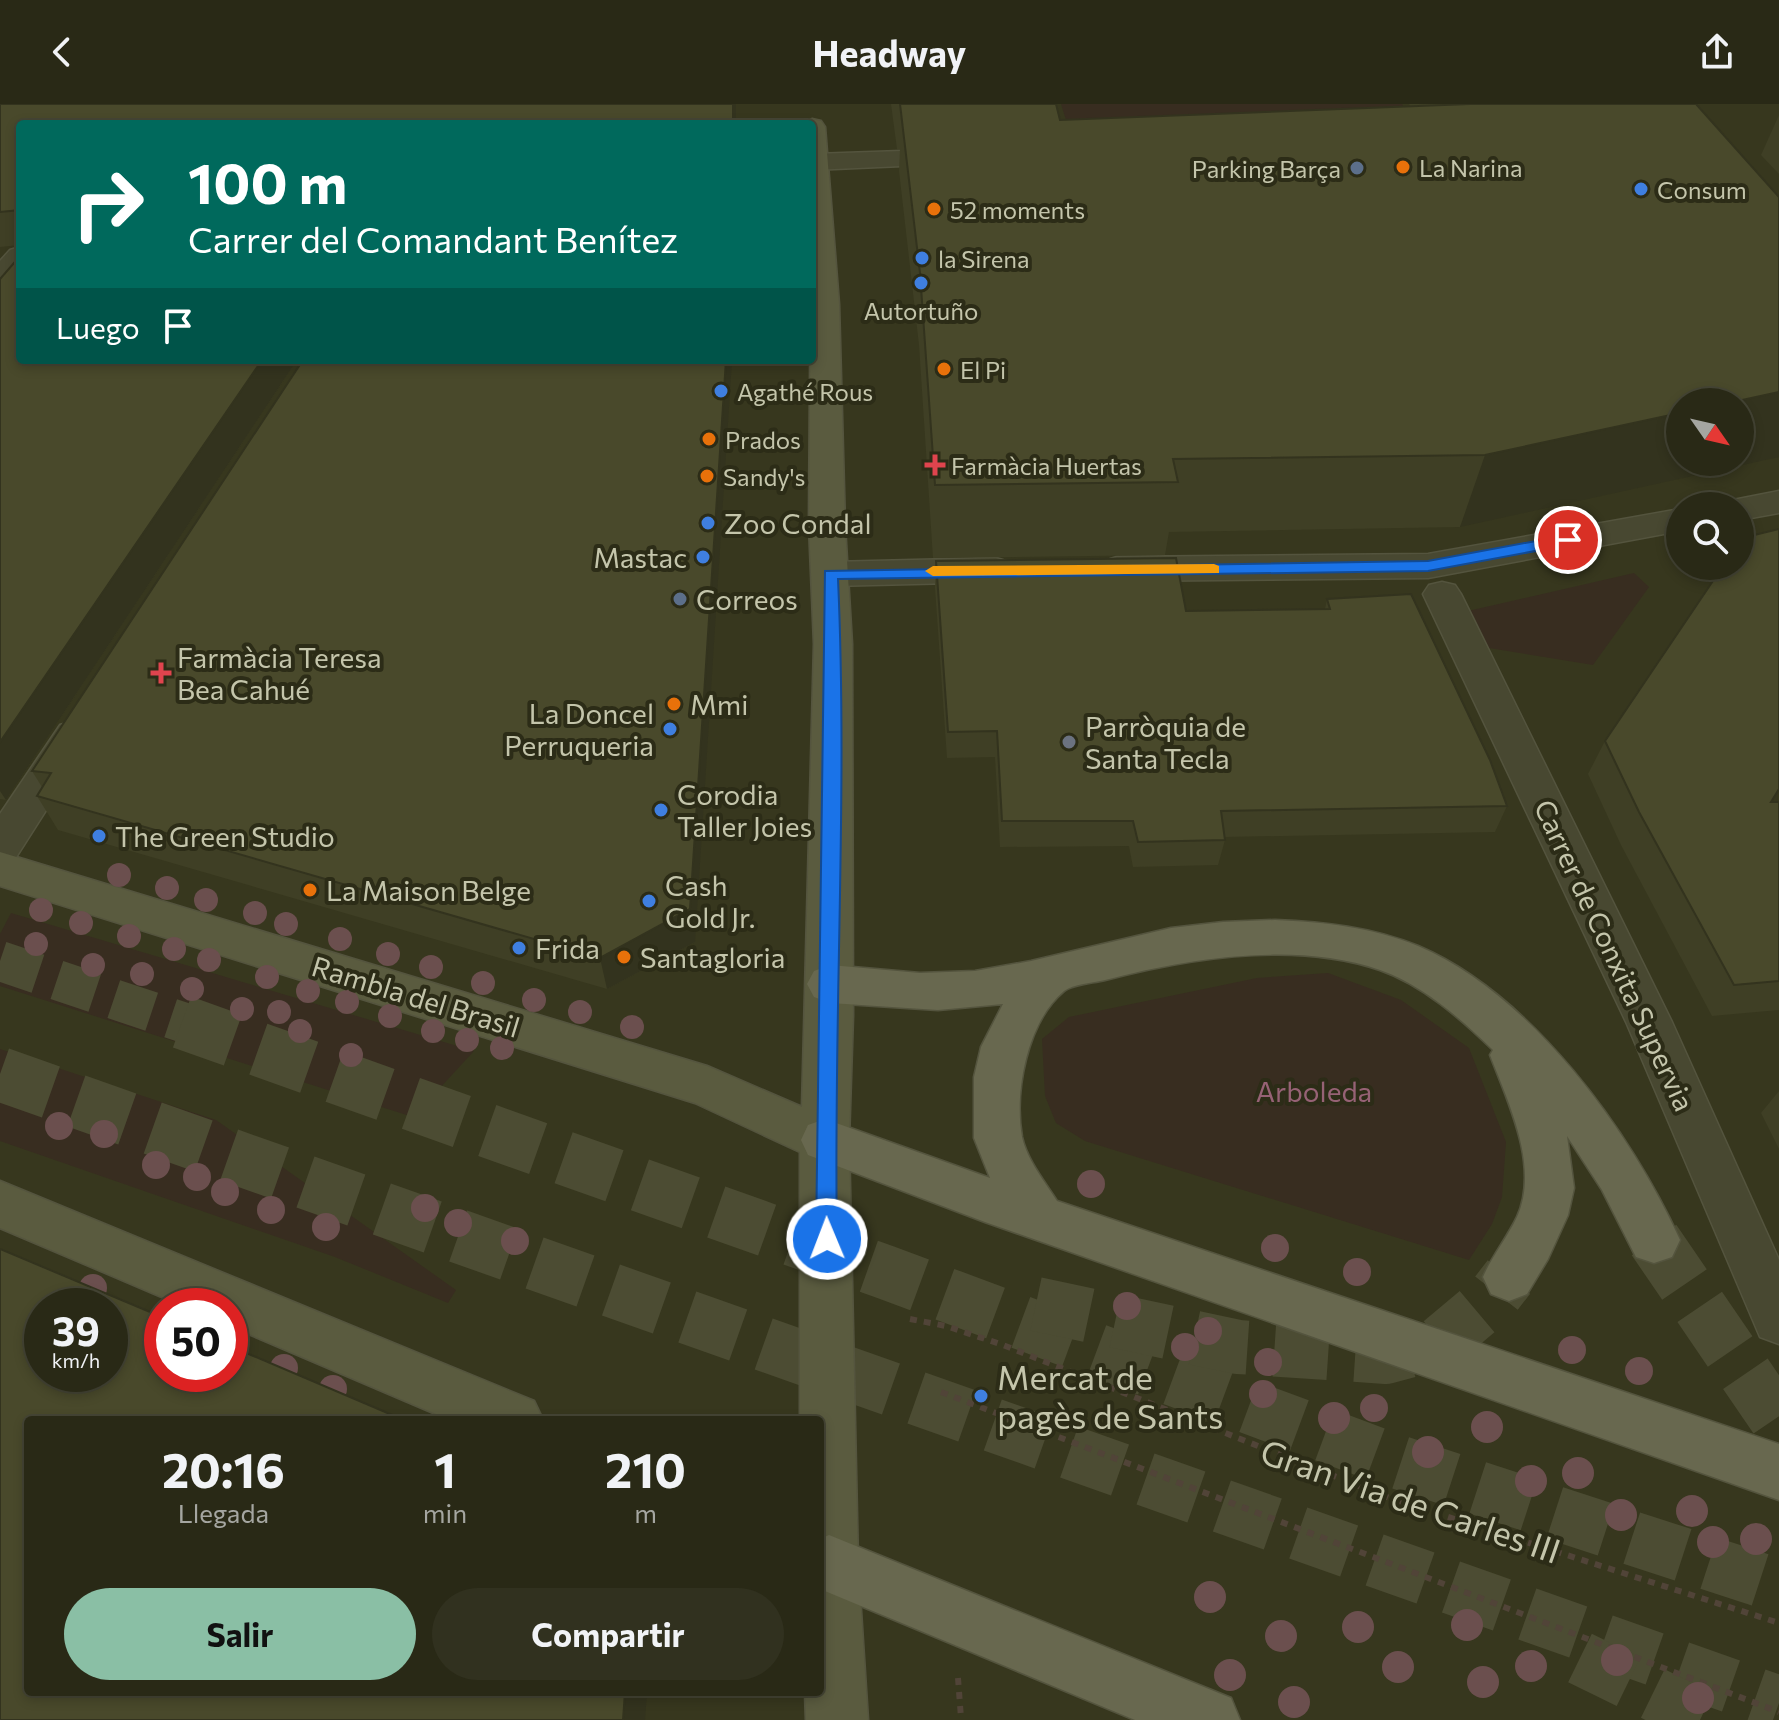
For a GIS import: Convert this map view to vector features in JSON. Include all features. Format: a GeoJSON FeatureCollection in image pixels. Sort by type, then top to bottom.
{"type":"FeatureCollection","features":[{"type":"Feature","properties":{"kind":"main road"},"geometry":{"type":"LineString","coordinates":[[816,236],[833,644],[830,984],[825,1140],[824,1561],[837,1720]]}},
{"type":"Feature","properties":{"kind":"main road","name":"Rambla del Brasil"},"geometry":{"type":"LineString","coordinates":[[0,869],[707,1086],[825,1140]]}},
{"type":"Feature","properties":{"kind":"main road"},"geometry":{"type":"LineString","coordinates":[[830,984],[935,993],[976,989],[1050,976],[1135,953],[1202,941],[1344,942],[1402,959],[1455,989],[1506,1034],[1564,1096],[1613,1164],[1654,1240]]}},
{"type":"Feature","properties":{"kind":"main road"},"geometry":{"type":"LineString","coordinates":[[1040,1218],[1016,1180],[998,1138],[998,1077],[1004,1047],[1021,1014],[1050,976]]}},
{"type":"Feature","properties":{"kind":"main road"},"geometry":{"type":"LineString","coordinates":[[1506,1034],[1533,1105],[1547,1159],[1547,1204],[1528,1247],[1509,1277]]}},
{"type":"Feature","properties":{"kind":"main road"},"geometry":{"type":"LineString","coordinates":[[825,1140],[1040,1218],[1779,1472]]}},
{"type":"Feature","properties":{"kind":"main road"},"geometry":{"type":"LineString","coordinates":[[0,1204],[505,1416]]}},
{"type":"Feature","properties":{"kind":"main road"},"geometry":{"type":"LineString","coordinates":[[824,1561],[1209,1720]]}},
{"type":"Feature","properties":{"kind":"street"},"geometry":{"type":"LineString","coordinates":[[816,162],[980,157]]}},
{"type":"Feature","properties":{"kind":"street"},"geometry":{"type":"LineString","coordinates":[[0,279],[16,261]]}},
{"type":"Feature","properties":{"kind":"street"},"geometry":{"type":"LineString","coordinates":[[1754,506],[1779,502]]}},
{"type":"Feature","properties":{"kind":"street"},"geometry":{"type":"LineString","coordinates":[[1077,570],[1428,566],[1666,523]]}},
{"type":"Feature","properties":{"kind":"street"},"geometry":{"type":"LineString","coordinates":[[831,574],[1032,570]]}},
{"type":"Feature","properties":{"kind":"street","name":"Carrer de Conxita Supervia"},"geometry":{"type":"LineString","coordinates":[[1442,594],[1649,1022],[1779,1319]]}},
{"type":"Feature","properties":{"kind":"street"},"geometry":{"type":"LineString","coordinates":[[0,848],[97,700]]}},
{"type":"Feature","properties":{"kind":"path","name":"Gran Via de Carles III"},"geometry":{"type":"LineString","coordinates":[[910,1319],[946,1326],[1003,1345],[1392,1499],[1779,1623]]}},
{"type":"Feature","properties":{"kind":"path","name":"Gran Via de Carles III"},"geometry":{"type":"LineString","coordinates":[[941,1392],[1779,1712]]}},
{"type":"Feature","properties":{"kind":"path"},"geometry":{"type":"LineString","coordinates":[[957,1677],[961,1718]]}},
{"type":"Feature","properties":{"kind":"green space"},"geometry":{"type":"Polygon","coordinates":[[[1061,104],[1402,104],[1418,130],[1072,139],[1061,104]]]}},
{"type":"Feature","properties":{"kind":"green space"},"geometry":{"type":"Polygon","coordinates":[[[1634,573],[1649,587],[1593,665],[1489,648],[1468,611],[1634,573]]]}},
{"type":"Feature","properties":{"kind":"green space"},"geometry":{"type":"Polygon","coordinates":[[[11,913],[474,1051],[413,1117],[0,986],[0,934],[11,913]]]}},
{"type":"Feature","properties":{"kind":"green space","name":"Arboleda"},"geometry":{"type":"Polygon","coordinates":[[[1328,973],[1401,1000],[1469,1048],[1506,1142],[1502,1197],[1492,1224],[1469,1260],[1085,1141],[1056,1123],[1045,1096],[1042,1039],[1069,1017],[1257,978],[1328,973]]]}},
{"type":"Feature","properties":{"kind":"green space"},"geometry":{"type":"Polygon","coordinates":[[[0,1049],[216,1120],[456,1290],[448,1303],[335,1257],[0,1141],[0,1049]]]}},
{"type":"Feature","properties":{"kind":"building"},"geometry":{"type":"Polygon","coordinates":[[[0,104],[733,104],[733,120],[16,120],[16,210],[0,212],[0,104]]]}},
{"type":"Feature","properties":{"kind":"building"},"geometry":{"type":"Polygon","coordinates":[[[900,104],[1056,104],[1060,120],[1470,104],[1696,104],[1779,197],[1779,392],[1754,397],[1754,388],[1666,388],[1666,416],[1485,455],[1173,459],[1178,482],[935,485],[920,273],[900,104]]]}},
{"type":"Feature","properties":{"kind":"building"},"geometry":{"type":"Polygon","coordinates":[[[16,261],[16,364],[259,364],[0,742],[0,279],[16,261]]]}},
{"type":"Feature","properties":{"kind":"building"},"geometry":{"type":"Polygon","coordinates":[[[300,364],[726,364],[690,909],[600,958],[37,796],[51,773],[32,771],[300,364]]]}},
{"type":"Feature","properties":{"kind":"building"},"geometry":{"type":"Polygon","coordinates":[[[1779,529],[1779,789],[1771,802],[1779,802],[1779,981],[1734,985],[1639,812],[1605,741],[1714,580],[1754,580],[1754,535],[1779,529]]]}},
{"type":"Feature","properties":{"kind":"building"},"geometry":{"type":"Polygon","coordinates":[[[1176,558],[1186,611],[1330,609],[1327,599],[1411,594],[1490,760],[1507,806],[1221,811],[1225,840],[1138,842],[1133,821],[1002,821],[997,731],[948,732],[936,561],[1176,558]]]}},
{"type":"Feature","properties":{"kind":"building"},"geometry":{"type":"Polygon","coordinates":[[[0,1249],[93,1288],[24,1288],[24,1392],[128,1392],[128,1303],[144,1309],[144,1392],[248,1392],[248,1354],[395,1416],[24,1416],[24,1696],[625,1696],[623,1720],[0,1720],[0,1249]]]}},
{"type":"Feature","properties":{"kind":"tunnel"},"geometry":{"type":"LineString","coordinates":[[0,961],[188,1024]]}},
{"type":"Feature","properties":{"kind":"tunnel"},"geometry":{"type":"LineString","coordinates":[[182,1022],[885,1272],[1395,1461],[1779,1586]]}},
{"type":"Feature","properties":{"kind":"tunnel"},"geometry":{"type":"LineString","coordinates":[[0,1074],[1779,1703]]}},
{"type":"Feature","properties":{"kind":"tunnel"},"geometry":{"type":"LineString","coordinates":[[1654,1240],[1779,1423]]}},
{"type":"Feature","properties":{"kind":"tunnel"},"geometry":{"type":"LineString","coordinates":[[1036,1304],[1238,1347],[1386,1357],[1441,1342],[1491,1300],[1509,1277]]}},
{"type":"Feature","properties":{"kind":"tunnel"},"geometry":{"type":"LineString","coordinates":[[1580,1658],[1707,1720]]}},
{"type":"Feature","properties":{"kind":"slow traffic"},"geometry":{"type":"LineString","coordinates":[[933,571],[1214,569]]}},
{"type":"Feature","properties":{"kind":"place","name":"La Narina"},"geometry":{"type":"Point","coordinates":[1403,167]}},
{"type":"Feature","properties":{"kind":"place","name":"Parking Barça"},"geometry":{"type":"Point","coordinates":[1357,168]}},
{"type":"Feature","properties":{"kind":"place","name":"Consum"},"geometry":{"type":"Point","coordinates":[1641,189]}},
{"type":"Feature","properties":{"kind":"place","name":"52 moments"},"geometry":{"type":"Point","coordinates":[934,209]}},
{"type":"Feature","properties":{"kind":"place","name":"la Sirena"},"geometry":{"type":"Point","coordinates":[922,258]}},
{"type":"Feature","properties":{"kind":"place","name":"Autortuño"},"geometry":{"type":"Point","coordinates":[921,283]}},
{"type":"Feature","properties":{"kind":"place","name":"El Pi"},"geometry":{"type":"Point","coordinates":[944,369]}},
{"type":"Feature","properties":{"kind":"place","name":"Agathé Rous"},"geometry":{"type":"Point","coordinates":[721,391]}},
{"type":"Feature","properties":{"kind":"place","name":"Prados"},"geometry":{"type":"Point","coordinates":[709,439]}},
{"type":"Feature","properties":{"kind":"place","name":"Farmàcia Huertas"},"geometry":{"type":"Point","coordinates":[935,465]}},
{"type":"Feature","properties":{"kind":"place","name":"Sandy's"},"geometry":{"type":"Point","coordinates":[707,476]}},
{"type":"Feature","properties":{"kind":"place","name":"Zoo Condal"},"geometry":{"type":"Point","coordinates":[708,523]}},
{"type":"Feature","properties":{"kind":"place","name":"Mastac"},"geometry":{"type":"Point","coordinates":[703,557]}},
{"type":"Feature","properties":{"kind":"place","name":"Correos"},"geometry":{"type":"Point","coordinates":[680,599]}},
{"type":"Feature","properties":{"kind":"place","name":"Farmàcia Teresa Bea Cahué"},"geometry":{"type":"Point","coordinates":[161,673]}},
{"type":"Feature","properties":{"kind":"place","name":"Mmi"},"geometry":{"type":"Point","coordinates":[674,704]}},
{"type":"Feature","properties":{"kind":"place","name":"La Doncel Perruqueria"},"geometry":{"type":"Point","coordinates":[670,729]}},
{"type":"Feature","properties":{"kind":"place","name":"Parròquia de Santa Tecla"},"geometry":{"type":"Point","coordinates":[1069,742]}},
{"type":"Feature","properties":{"kind":"place","name":"Corodia Taller Joies"},"geometry":{"type":"Point","coordinates":[661,810]}},
{"type":"Feature","properties":{"kind":"place","name":"The Green Studio"},"geometry":{"type":"Point","coordinates":[99,836]}},
{"type":"Feature","properties":{"kind":"place","name":"La Maison Belge"},"geometry":{"type":"Point","coordinates":[310,890]}},
{"type":"Feature","properties":{"kind":"place","name":"Cash Gold Jr."},"geometry":{"type":"Point","coordinates":[649,901]}},
{"type":"Feature","properties":{"kind":"place","name":"Frida"},"geometry":{"type":"Point","coordinates":[519,948]}},
{"type":"Feature","properties":{"kind":"place","name":"Santagloria"},"geometry":{"type":"Point","coordinates":[624,957]}},
{"type":"Feature","properties":{"kind":"place","name":"Mercat de pagès de Sants"},"geometry":{"type":"Point","coordinates":[981,1396]}},
{"type":"Feature","properties":{"kind":"route"},"geometry":{"type":"LineString","coordinates":[[827,1239],[825,1140],[830,1015],[831,574],[1428,566],[1568,540]]}}]}
